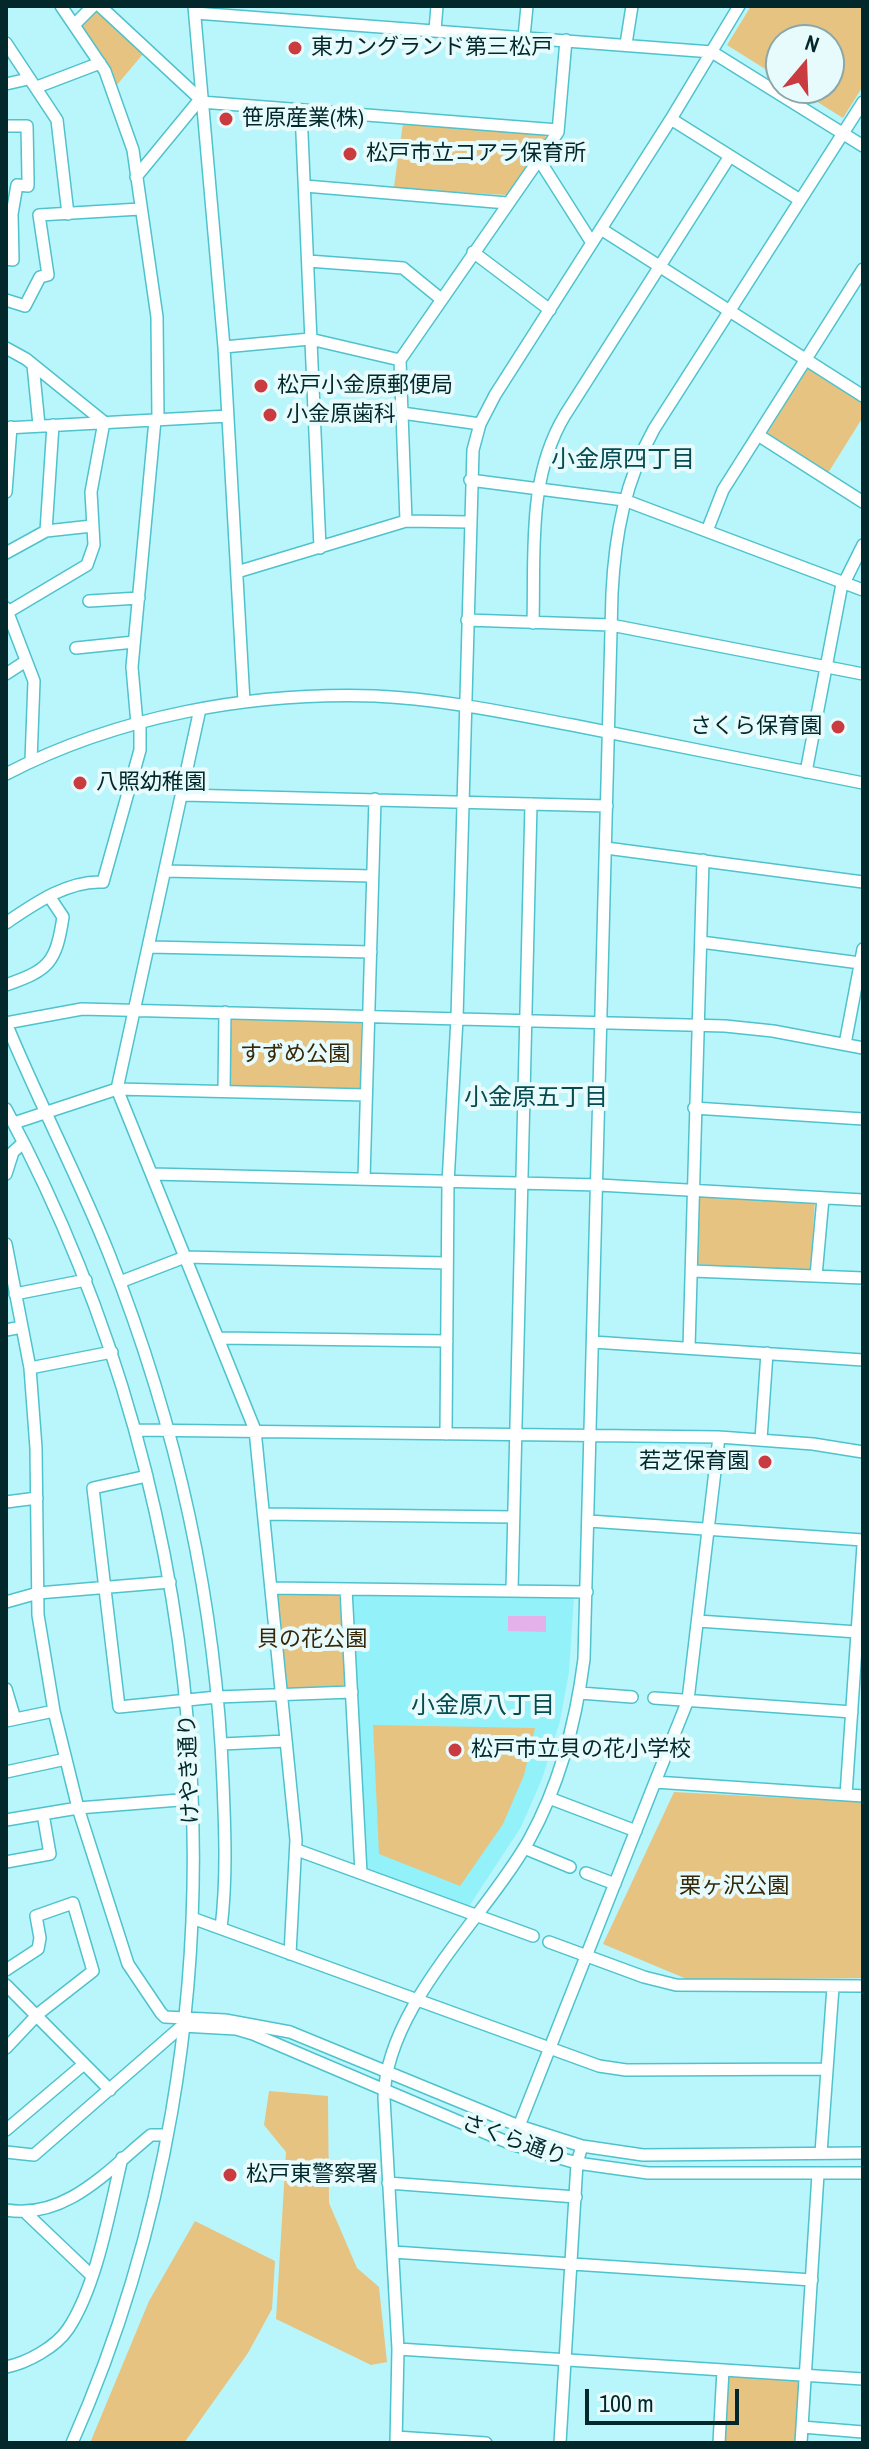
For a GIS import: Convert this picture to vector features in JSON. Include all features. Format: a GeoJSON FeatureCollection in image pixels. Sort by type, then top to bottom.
{"type":"FeatureCollection","features":[{"type":"Feature","properties":{"kind":"street"},"geometry":{"type":"LineString","coordinates":[[6,923],[49,896],[91,881],[103,882],[140,750],[132,667],[157,420],[157,317],[133,150],[100,63],[61,6]]}},
{"type":"Feature","properties":{"kind":"street"},"geometry":{"type":"LineString","coordinates":[[74,25],[93,6]]}},
{"type":"Feature","properties":{"kind":"street"},"geometry":{"type":"LineString","coordinates":[[100,6],[201,100],[301,111],[558,130]]}},
{"type":"Feature","properties":{"kind":"street"},"geometry":{"type":"LineString","coordinates":[[435,30],[437,6]]}},
{"type":"Feature","properties":{"kind":"street"},"geometry":{"type":"LineString","coordinates":[[524,37],[527,6]]}},
{"type":"Feature","properties":{"kind":"street"},"geometry":{"type":"LineString","coordinates":[[626,44],[632,6]]}},
{"type":"Feature","properties":{"kind":"street"},"geometry":{"type":"LineString","coordinates":[[446,1434],[448,1183],[457,1018],[470,480],[480,424],[739,6]]}},
{"type":"Feature","properties":{"kind":"street"},"geometry":{"type":"LineString","coordinates":[[244,702],[224,347],[195,9],[273,11],[435,30],[712,52],[863,146]]}},
{"type":"Feature","properties":{"kind":"street"},"geometry":{"type":"LineString","coordinates":[[406,521],[400,360],[558,130],[566,40]]}},
{"type":"Feature","properties":{"kind":"street"},"geometry":{"type":"LineString","coordinates":[[6,43],[60,130],[68,214]]}},
{"type":"Feature","properties":{"kind":"street"},"geometry":{"type":"LineString","coordinates":[[6,84],[32,83],[100,63]]}},
{"type":"Feature","properties":{"kind":"street"},"geometry":{"type":"LineString","coordinates":[[136,177],[201,100]]}},
{"type":"Feature","properties":{"kind":"street"},"geometry":{"type":"LineString","coordinates":[[486,2443],[396,2440],[398,2349],[384,2090],[386,2070],[417,2000],[524,1848],[549,1798],[570,1737],[580,1693],[587,1592],[614,546],[624,500],[654,429],[863,102]]}},
{"type":"Feature","properties":{"kind":"street"},"geometry":{"type":"LineString","coordinates":[[301,111],[320,548]]}},
{"type":"Feature","properties":{"kind":"street"},"geometry":{"type":"LineString","coordinates":[[671,119],[800,200]]}},
{"type":"Feature","properties":{"kind":"street"},"geometry":{"type":"LineString","coordinates":[[6,126],[27,126],[28,186],[17,185],[12,214],[13,260],[6,259]]}},
{"type":"Feature","properties":{"kind":"street"},"geometry":{"type":"LineString","coordinates":[[533,623],[537,488],[554,435],[730,156]]}},
{"type":"Feature","properties":{"kind":"street"},"geometry":{"type":"LineString","coordinates":[[538,158],[592,243]]}},
{"type":"Feature","properties":{"kind":"street"},"geometry":{"type":"LineString","coordinates":[[305,186],[507,203]]}},
{"type":"Feature","properties":{"kind":"street"},"geometry":{"type":"LineString","coordinates":[[6,300],[25,306],[40,277],[48,275],[39,215],[140,209]]}},
{"type":"Feature","properties":{"kind":"street"},"geometry":{"type":"LineString","coordinates":[[601,229],[863,396]]}},
{"type":"Feature","properties":{"kind":"street"},"geometry":{"type":"LineString","coordinates":[[473,252],[550,310]]}},
{"type":"Feature","properties":{"kind":"street"},"geometry":{"type":"LineString","coordinates":[[308,261],[403,268],[441,299]]}},
{"type":"Feature","properties":{"kind":"street"},"geometry":{"type":"LineString","coordinates":[[707,531],[723,490],[863,269]]}},
{"type":"Feature","properties":{"kind":"street"},"geometry":{"type":"LineString","coordinates":[[224,347],[310,339],[400,360]]}},
{"type":"Feature","properties":{"kind":"street"},"geometry":{"type":"LineString","coordinates":[[6,348],[33,365],[104,422]]}},
{"type":"Feature","properties":{"kind":"street"},"geometry":{"type":"LineString","coordinates":[[33,365],[39,425]]}},
{"type":"Feature","properties":{"kind":"street"},"geometry":{"type":"LineString","coordinates":[[402,413],[480,424]]}},
{"type":"Feature","properties":{"kind":"street"},"geometry":{"type":"LineString","coordinates":[[6,492],[8,428],[228,416]]}},
{"type":"Feature","properties":{"kind":"street"},"geometry":{"type":"LineString","coordinates":[[31,761],[34,681],[7,610],[87,565],[94,545],[94,466],[104,422]]}},
{"type":"Feature","properties":{"kind":"street"},"geometry":{"type":"LineString","coordinates":[[46,531],[53,425]]}},
{"type":"Feature","properties":{"kind":"street"},"geometry":{"type":"LineString","coordinates":[[758,435],[863,502]]}},
{"type":"Feature","properties":{"kind":"street"},"geometry":{"type":"LineString","coordinates":[[470,480],[624,500],[863,590]]}},
{"type":"Feature","properties":{"kind":"street"},"geometry":{"type":"LineString","coordinates":[[237,572],[406,521],[469,522]]}},
{"type":"Feature","properties":{"kind":"street"},"geometry":{"type":"LineString","coordinates":[[6,553],[46,531],[92,526]]}},
{"type":"Feature","properties":{"kind":"street"},"geometry":{"type":"LineString","coordinates":[[806,772],[843,584],[863,545]]}},
{"type":"Feature","properties":{"kind":"street"},"geometry":{"type":"LineString","coordinates":[[89,601],[139,598]]}},
{"type":"Feature","properties":{"kind":"street"},"geometry":{"type":"LineString","coordinates":[[467,620],[611,625],[863,674]]}},
{"type":"Feature","properties":{"kind":"street"},"geometry":{"type":"LineString","coordinates":[[76,648],[134,642]]}},
{"type":"Feature","properties":{"kind":"street"},"geometry":{"type":"LineString","coordinates":[[6,674],[26,661]]}},
{"type":"Feature","properties":{"kind":"street"},"geometry":{"type":"LineString","coordinates":[[6,774],[31,761],[138,723],[244,702],[351,696],[465,705],[863,783]]}},
{"type":"Feature","properties":{"kind":"street"},"geometry":{"type":"LineString","coordinates":[[200,709],[184,795],[117,1089],[255,1430],[297,1850],[290,1954]]}},
{"type":"Feature","properties":{"kind":"street"},"geometry":{"type":"LineString","coordinates":[[184,795],[607,806]]}},
{"type":"Feature","properties":{"kind":"street"},"geometry":{"type":"LineString","coordinates":[[364,1179],[375,799]]}},
{"type":"Feature","properties":{"kind":"street"},"geometry":{"type":"LineString","coordinates":[[512,1590],[531,804]]}},
{"type":"Feature","properties":{"kind":"street"},"geometry":{"type":"LineString","coordinates":[[606,848],[863,882]]}},
{"type":"Feature","properties":{"kind":"street"},"geometry":{"type":"LineString","coordinates":[[689,1347],[696,1192],[694,1108],[703,860]]}},
{"type":"Feature","properties":{"kind":"street"},"geometry":{"type":"LineString","coordinates":[[166,871],[372,876]]}},
{"type":"Feature","properties":{"kind":"street"},"geometry":{"type":"LineString","coordinates":[[6,985],[40,973],[55,956],[63,917],[49,896]]}},
{"type":"Feature","properties":{"kind":"street"},"geometry":{"type":"LineString","coordinates":[[701,942],[860,963]]}},
{"type":"Feature","properties":{"kind":"street"},"geometry":{"type":"LineString","coordinates":[[150,947],[371,952]]}},
{"type":"Feature","properties":{"kind":"street"},"geometry":{"type":"LineString","coordinates":[[845,1044],[863,949]]}},
{"type":"Feature","properties":{"kind":"street"},"geometry":{"type":"LineString","coordinates":[[221,1928],[225,1851],[222,1744],[202,1582],[169,1430],[120,1282],[6,1023],[82,1009],[601,1022],[762,1029],[863,1048]]}},
{"type":"Feature","properties":{"kind":"street"},"geometry":{"type":"LineString","coordinates":[[224,1091],[225,1012]]}},
{"type":"Feature","properties":{"kind":"street"},"geometry":{"type":"LineString","coordinates":[[14,1123],[117,1089],[366,1095]]}},
{"type":"Feature","properties":{"kind":"street"},"geometry":{"type":"LineString","coordinates":[[694,1108],[863,1119]]}},
{"type":"Feature","properties":{"kind":"street","name":"けやき通り"},"geometry":{"type":"LineString","coordinates":[[6,1110],[86,1280],[136,1430],[170,1582],[187,1700],[192,1799],[192,1918],[167,2135],[123,2309],[72,2443]]}},
{"type":"Feature","properties":{"kind":"street"},"geometry":{"type":"LineString","coordinates":[[6,1174],[14,1150],[23,1143]]}},
{"type":"Feature","properties":{"kind":"street"},"geometry":{"type":"LineString","coordinates":[[152,1174],[599,1185],[863,1200]]}},
{"type":"Feature","properties":{"kind":"street"},"geometry":{"type":"LineString","coordinates":[[816,1276],[823,1198]]}},
{"type":"Feature","properties":{"kind":"street"},"geometry":{"type":"LineString","coordinates":[[6,1244],[30,1368],[38,1593],[54,1711],[78,1808],[128,1964],[161,2013],[182,2021]]}},
{"type":"Feature","properties":{"kind":"street"},"geometry":{"type":"LineString","coordinates":[[120,1282],[185,1257],[447,1263]]}},
{"type":"Feature","properties":{"kind":"street"},"geometry":{"type":"LineString","coordinates":[[693,1271],[863,1278]]}},
{"type":"Feature","properties":{"kind":"street"},"geometry":{"type":"LineString","coordinates":[[15,1294],[86,1280]]}},
{"type":"Feature","properties":{"kind":"street"},"geometry":{"type":"LineString","coordinates":[[6,1330],[22,1327]]}},
{"type":"Feature","properties":{"kind":"street"},"geometry":{"type":"LineString","coordinates":[[219,1338],[447,1341]]}},
{"type":"Feature","properties":{"kind":"street"},"geometry":{"type":"LineString","coordinates":[[593,1342],[863,1360]]}},
{"type":"Feature","properties":{"kind":"street"},"geometry":{"type":"LineString","coordinates":[[30,1368],[112,1352]]}},
{"type":"Feature","properties":{"kind":"street"},"geometry":{"type":"LineString","coordinates":[[761,1439],[767,1353]]}},
{"type":"Feature","properties":{"kind":"street"},"geometry":{"type":"LineString","coordinates":[[136,1430],[719,1437],[863,1452]]}},
{"type":"Feature","properties":{"kind":"street"},"geometry":{"type":"LineString","coordinates":[[519,2126],[688,1700],[719,1437]]}},
{"type":"Feature","properties":{"kind":"street"},"geometry":{"type":"LineString","coordinates":[[147,1476],[93,1488],[119,1707],[217,1697],[352,1692]]}},
{"type":"Feature","properties":{"kind":"street"},"geometry":{"type":"LineString","coordinates":[[6,1502],[37,1498]]}},
{"type":"Feature","properties":{"kind":"street"},"geometry":{"type":"LineString","coordinates":[[264,1514],[513,1517]]}},
{"type":"Feature","properties":{"kind":"street"},"geometry":{"type":"LineString","coordinates":[[589,1521],[863,1542],[846,1795]]}},
{"type":"Feature","properties":{"kind":"street"},"geometry":{"type":"LineString","coordinates":[[6,1602],[38,1593],[170,1582]]}},
{"type":"Feature","properties":{"kind":"street"},"geometry":{"type":"LineString","coordinates":[[271,1588],[587,1592]]}},
{"type":"Feature","properties":{"kind":"street"},"geometry":{"type":"LineString","coordinates":[[346,1589],[361,1873]]}},
{"type":"Feature","properties":{"kind":"street"},"geometry":{"type":"LineString","coordinates":[[698,1621],[857,1632]]}},
{"type":"Feature","properties":{"kind":"street"},"geometry":{"type":"LineString","coordinates":[[6,1689],[10,1720],[54,1711]]}},
{"type":"Feature","properties":{"kind":"street"},"geometry":{"type":"LineString","coordinates":[[580,1693],[632,1697]]}},
{"type":"Feature","properties":{"kind":"street"},"geometry":{"type":"LineString","coordinates":[[654,1698],[852,1712]]}},
{"type":"Feature","properties":{"kind":"street"},"geometry":{"type":"LineString","coordinates":[[222,1744],[286,1741]]}},
{"type":"Feature","properties":{"kind":"street"},"geometry":{"type":"LineString","coordinates":[[6,1772],[66,1759]]}},
{"type":"Feature","properties":{"kind":"street"},"geometry":{"type":"LineString","coordinates":[[655,1782],[863,1796]]}},
{"type":"Feature","properties":{"kind":"street"},"geometry":{"type":"LineString","coordinates":[[549,1798],[636,1831]]}},
{"type":"Feature","properties":{"kind":"street"},"geometry":{"type":"LineString","coordinates":[[6,1820],[78,1808],[192,1799]]}},
{"type":"Feature","properties":{"kind":"street"},"geometry":{"type":"LineString","coordinates":[[6,1862],[50,1854],[43,1814]]}},
{"type":"Feature","properties":{"kind":"street"},"geometry":{"type":"LineString","coordinates":[[524,1848],[570,1867]]}},
{"type":"Feature","properties":{"kind":"street"},"geometry":{"type":"LineString","coordinates":[[297,1850],[533,1936]]}},
{"type":"Feature","properties":{"kind":"street"},"geometry":{"type":"LineString","coordinates":[[586,1873],[615,1884]]}},
{"type":"Feature","properties":{"kind":"street"},"geometry":{"type":"LineString","coordinates":[[6,1970],[38,1949],[40,1938],[36,1916],[73,1903],[93,1971],[38,2014],[6,2048]]}},
{"type":"Feature","properties":{"kind":"street"},"geometry":{"type":"LineString","coordinates":[[192,1918],[599,2066],[626,2070],[827,2069]]}},
{"type":"Feature","properties":{"kind":"street"},"geometry":{"type":"LineString","coordinates":[[549,1942],[644,1977],[676,1985],[863,1986]]}},
{"type":"Feature","properties":{"kind":"street"},"geometry":{"type":"LineString","coordinates":[[6,1985],[110,2090]]}},
{"type":"Feature","properties":{"kind":"street"},"geometry":{"type":"LineString","coordinates":[[821,2153],[833,1987]]}},
{"type":"Feature","properties":{"kind":"street"},"geometry":{"type":"LineString","coordinates":[[6,2152],[34,2155],[110,2090],[182,2021]]}},
{"type":"Feature","properties":{"kind":"street","name":"さくら通り"},"geometry":{"type":"LineString","coordinates":[[182,2021],[252,2023],[290,2032],[519,2126],[582,2146],[643,2155],[863,2153]]}},
{"type":"Feature","properties":{"kind":"street","name":"さくら通り"},"geometry":{"type":"LineString","coordinates":[[182,2021],[253,2034],[514,2145],[577,2163],[648,2173],[863,2173]]}},
{"type":"Feature","properties":{"kind":"street"},"geometry":{"type":"LineString","coordinates":[[6,2130],[84,2064]]}},
{"type":"Feature","properties":{"kind":"street"},"geometry":{"type":"LineString","coordinates":[[6,2210],[27,2214],[53,2209],[72,2199],[151,2135],[167,2135]]}},
{"type":"Feature","properties":{"kind":"street"},"geometry":{"type":"LineString","coordinates":[[560,2443],[577,2163],[582,2146]]}},
{"type":"Feature","properties":{"kind":"street"},"geometry":{"type":"LineString","coordinates":[[6,2367],[53,2345],[65,2333],[91,2275],[122,2158]]}},
{"type":"Feature","properties":{"kind":"street"},"geometry":{"type":"LineString","coordinates":[[801,2443],[818,2174]]}},
{"type":"Feature","properties":{"kind":"street"},"geometry":{"type":"LineString","coordinates":[[388,2183],[576,2197]]}},
{"type":"Feature","properties":{"kind":"street"},"geometry":{"type":"LineString","coordinates":[[27,2214],[91,2275]]}},
{"type":"Feature","properties":{"kind":"street"},"geometry":{"type":"LineString","coordinates":[[393,2252],[812,2280]]}},
{"type":"Feature","properties":{"kind":"street"},"geometry":{"type":"LineString","coordinates":[[398,2349],[863,2379]]}},
{"type":"Feature","properties":{"kind":"street"},"geometry":{"type":"LineString","coordinates":[[719,2443],[723,2370]]}},
{"type":"Feature","properties":{"kind":"street"},"geometry":{"type":"LineString","coordinates":[[802,2427],[863,2432]]}},
{"type":"Feature","properties":{"kind":"shaded area","name":"松戸市立貝の花小学校"},"geometry":{"type":"Polygon","coordinates":[[[353,1593],[574,1596],[569,1672],[560,1721],[542,1779],[521,1827],[468,1908],[365,1868],[350,1596],[353,1593]]]}},
{"type":"Feature","properties":{"kind":"shaded area"},"geometry":{"type":"Polygon","coordinates":[[[508,1616],[546,1616],[546,1632],[508,1631],[508,1616]]]}},
{"type":"Feature","properties":{"kind":"green space"},"geometry":{"type":"Polygon","coordinates":[[[751,6],[863,6],[863,86],[843,118],[821,104],[845,104],[845,24],[765,24],[765,69],[727,45],[751,6]]]}},
{"type":"Feature","properties":{"kind":"green space"},"geometry":{"type":"Polygon","coordinates":[[[98,10],[143,54],[116,86],[80,27],[85,13],[98,10]]]}},
{"type":"Feature","properties":{"kind":"green space"},"geometry":{"type":"Polygon","coordinates":[[[403,123],[545,133],[546,140],[507,195],[397,189],[394,186],[403,123]]]}},
{"type":"Feature","properties":{"kind":"green space"},"geometry":{"type":"Polygon","coordinates":[[[807,366],[863,402],[863,417],[828,473],[766,432],[807,366]]]}},
{"type":"Feature","properties":{"kind":"green space","name":"すずめ公園"},"geometry":{"type":"Polygon","coordinates":[[[232,1018],[361,1021],[362,1087],[358,1091],[231,1087],[227,1084],[232,1018]]]}},
{"type":"Feature","properties":{"kind":"green space"},"geometry":{"type":"Polygon","coordinates":[[[696,1192],[815,1197],[811,1271],[694,1264],[696,1192]]]}},
{"type":"Feature","properties":{"kind":"green space","name":"貝の花公園"},"geometry":{"type":"Polygon","coordinates":[[[339,1592],[346,1684],[344,1687],[285,1688],[275,1597],[280,1593],[339,1592]]]}},
{"type":"Feature","properties":{"kind":"green space"},"geometry":{"type":"Polygon","coordinates":[[[373,1725],[535,1728],[524,1775],[503,1824],[460,1886],[379,1854],[373,1725]]]}},
{"type":"Feature","properties":{"kind":"green space","name":"栗ヶ沢公園"},"geometry":{"type":"Polygon","coordinates":[[[674,1792],[863,1802],[863,1978],[689,1980],[603,1944],[674,1792]]]}},
{"type":"Feature","properties":{"kind":"green space"},"geometry":{"type":"Polygon","coordinates":[[[269,2091],[328,2096],[329,2203],[357,2268],[379,2287],[387,2362],[371,2365],[276,2319],[286,2152],[264,2125],[269,2091]]]}},
{"type":"Feature","properties":{"kind":"green space"},"geometry":{"type":"Polygon","coordinates":[[[195,2221],[275,2261],[272,2309],[248,2353],[184,2443],[90,2443],[149,2301],[195,2221]]]}},
{"type":"Feature","properties":{"kind":"green space"},"geometry":{"type":"Polygon","coordinates":[[[729,2374],[796,2379],[800,2382],[796,2443],[722,2443],[729,2374]]]}},
{"type":"Feature","properties":{"kind":"place","name":"東カングランド第三松戸"},"geometry":{"type":"Point","coordinates":[295,48]}},
{"type":"Feature","properties":{"kind":"place","name":"笹原産業(株)"},"geometry":{"type":"Point","coordinates":[226,119]}},
{"type":"Feature","properties":{"kind":"place","name":"松戸市立コアラ保育所"},"geometry":{"type":"Point","coordinates":[350,154]}},
{"type":"Feature","properties":{"kind":"place","name":"松戸小金原郵便局"},"geometry":{"type":"Point","coordinates":[261,386]}},
{"type":"Feature","properties":{"kind":"place","name":"小金原歯科"},"geometry":{"type":"Point","coordinates":[270,415]}},
{"type":"Feature","properties":{"kind":"place","name":"さくら保育園"},"geometry":{"type":"Point","coordinates":[838,727]}},
{"type":"Feature","properties":{"kind":"place","name":"八照幼稚園"},"geometry":{"type":"Point","coordinates":[80,783]}},
{"type":"Feature","properties":{"kind":"place","name":"若芝保育園"},"geometry":{"type":"Point","coordinates":[765,1462]}},
{"type":"Feature","properties":{"kind":"place","name":"松戸市立貝の花小学校"},"geometry":{"type":"Point","coordinates":[455,1750]}},
{"type":"Feature","properties":{"kind":"place","name":"松戸東警察署"},"geometry":{"type":"Point","coordinates":[230,2175]}},
{"type":"Feature","properties":{"kind":"district","name":"小金原四丁目"},"geometry":{"type":"Point","coordinates":[623,461]}},
{"type":"Feature","properties":{"kind":"district","name":"小金原五丁目"},"geometry":{"type":"Point","coordinates":[536,1099]}},
{"type":"Feature","properties":{"kind":"district","name":"小金原八丁目"},"geometry":{"type":"Point","coordinates":[483,1707]}}]}
